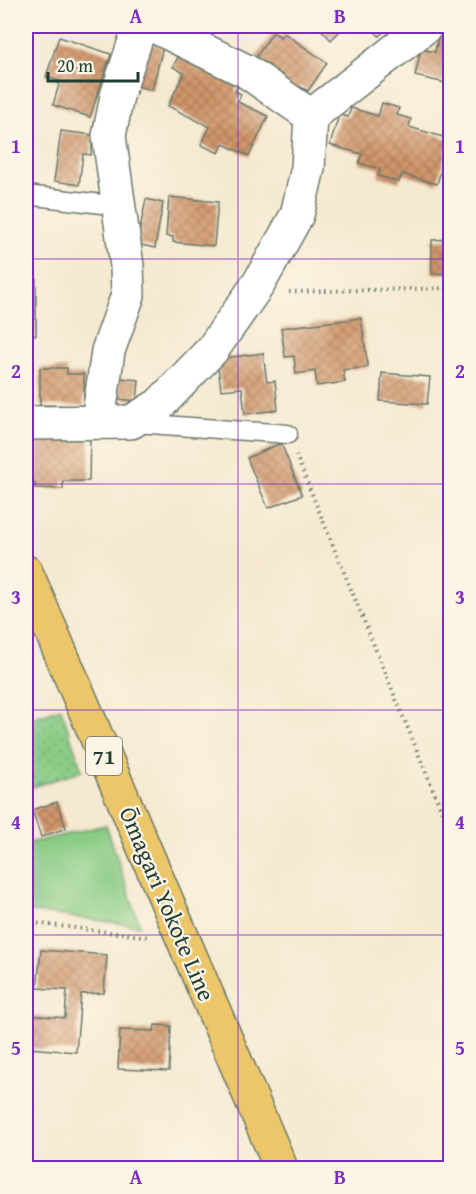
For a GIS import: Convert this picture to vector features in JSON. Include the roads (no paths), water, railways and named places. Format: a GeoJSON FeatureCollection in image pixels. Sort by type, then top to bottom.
{"type":"FeatureCollection","features":[{"type":"Feature","properties":{"kind":"main road","name":"Ōmagari Yokote Line"},"geometry":{"type":"LineString","coordinates":[[26,572],[281,1168]]}},
{"type":"Feature","properties":{"kind":"street"},"geometry":{"type":"LineString","coordinates":[[98,422],[108,351],[128,295],[109,136],[117,96],[140,26]]}},
{"type":"Feature","properties":{"kind":"street"},"geometry":{"type":"LineString","coordinates":[[154,26],[246,71],[311,116]]}},
{"type":"Feature","properties":{"kind":"street"},"geometry":{"type":"LineString","coordinates":[[26,423],[131,422],[159,405],[212,350],[253,292],[297,215],[308,168],[311,116],[426,26]]}},
{"type":"Feature","properties":{"kind":"lane"},"geometry":{"type":"LineString","coordinates":[[26,195],[119,206]]}},
{"type":"Feature","properties":{"kind":"lane"},"geometry":{"type":"LineString","coordinates":[[131,422],[288,434]]}}]}
